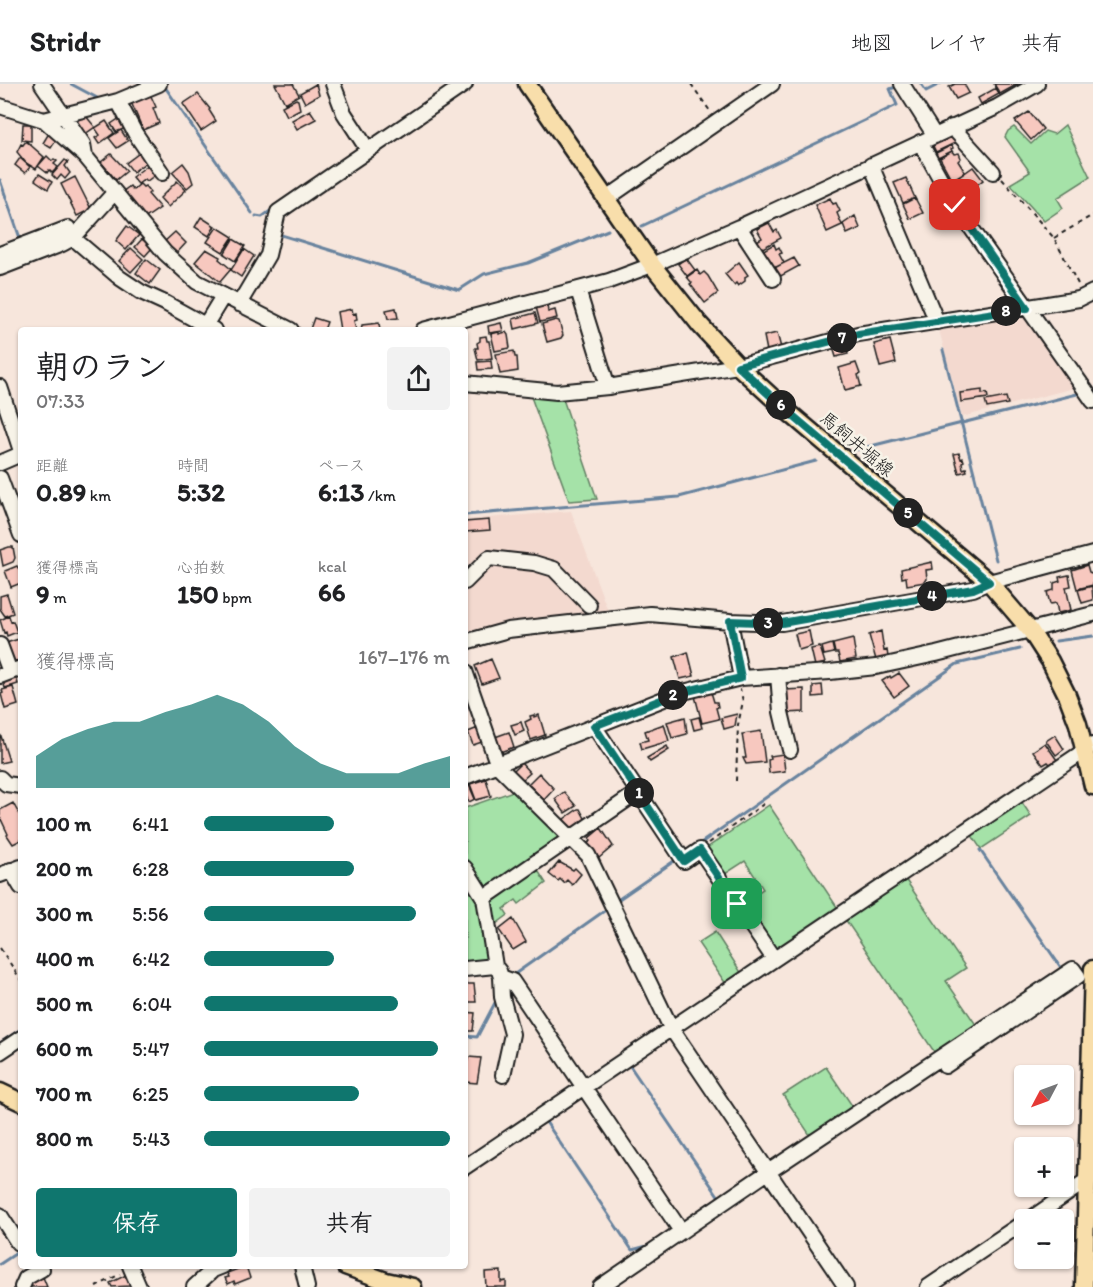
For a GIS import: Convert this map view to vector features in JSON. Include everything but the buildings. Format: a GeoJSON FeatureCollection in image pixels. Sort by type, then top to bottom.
{"type":"FeatureCollection","features":[{"type":"Feature","properties":{"kind":"main road","name":"馬飼井堀線"},"geometry":{"type":"LineString","coordinates":[[526,84],[652,265],[700,325],[738,366],[786,410],[989,582],[1030,630],[1050,661],[1067,695],[1089,753],[1093,786]]}},
{"type":"Feature","properties":{"kind":"main road"},"geometry":{"type":"LineString","coordinates":[[1084,1287],[1090,1179],[1093,969]]}},
{"type":"Feature","properties":{"kind":"main road"},"geometry":{"type":"LineString","coordinates":[[0,1092],[18,1101]]}},
{"type":"Feature","properties":{"kind":"main road"},"geometry":{"type":"LineString","coordinates":[[353,1269],[386,1281],[413,1287]]}},
{"type":"Feature","properties":{"kind":"street"},"geometry":{"type":"LineString","coordinates":[[42,84],[83,144],[85,156]]}},
{"type":"Feature","properties":{"kind":"street"},"geometry":{"type":"LineString","coordinates":[[44,120],[118,101],[159,84]]}},
{"type":"Feature","properties":{"kind":"street"},"geometry":{"type":"LineString","coordinates":[[333,84],[345,113],[368,150]]}},
{"type":"Feature","properties":{"kind":"street"},"geometry":{"type":"LineString","coordinates":[[239,304],[267,255],[278,212],[465,84]]}},
{"type":"Feature","properties":{"kind":"street"},"geometry":{"type":"LineString","coordinates":[[606,198],[772,84]]}},
{"type":"Feature","properties":{"kind":"street"},"geometry":{"type":"LineString","coordinates":[[902,84],[935,136]]}},
{"type":"Feature","properties":{"kind":"street"},"geometry":{"type":"LineString","coordinates":[[435,327],[578,290],[652,265],[997,107],[1037,84]]}},
{"type":"Feature","properties":{"kind":"street"},"geometry":{"type":"LineString","coordinates":[[118,101],[135,133],[162,173]]}},
{"type":"Feature","properties":{"kind":"street"},"geometry":{"type":"LineString","coordinates":[[0,106],[44,120],[85,156],[150,236],[180,268],[197,282],[285,327]]}},
{"type":"Feature","properties":{"kind":"street"},"geometry":{"type":"LineString","coordinates":[[952,127],[993,172]]}},
{"type":"Feature","properties":{"kind":"street"},"geometry":{"type":"LineString","coordinates":[[920,142],[955,205],[1093,401]]}},
{"type":"Feature","properties":{"kind":"street"},"geometry":{"type":"LineString","coordinates":[[871,165],[937,322]]}},
{"type":"Feature","properties":{"kind":"street"},"geometry":{"type":"LineString","coordinates":[[0,268],[73,238],[114,193]]}},
{"type":"Feature","properties":{"kind":"street"},"geometry":{"type":"LineString","coordinates":[[739,227],[773,279]]}},
{"type":"Feature","properties":{"kind":"street"},"geometry":{"type":"LineString","coordinates":[[0,254],[68,228],[73,238],[120,278],[141,292],[210,327],[223,296]]}},
{"type":"Feature","properties":{"kind":"street"},"geometry":{"type":"LineString","coordinates":[[578,290],[608,387]]}},
{"type":"Feature","properties":{"kind":"street"},"geometry":{"type":"LineString","coordinates":[[468,383],[557,392],[608,387],[738,366],[858,334],[1027,308],[1088,294]]}},
{"type":"Feature","properties":{"kind":"street"},"geometry":{"type":"LineString","coordinates":[[0,387],[18,444]]}},
{"type":"Feature","properties":{"kind":"street"},"geometry":{"type":"LineString","coordinates":[[0,463],[18,454]]}},
{"type":"Feature","properties":{"kind":"street"},"geometry":{"type":"LineString","coordinates":[[0,478],[18,527]]}},
{"type":"Feature","properties":{"kind":"street"},"geometry":{"type":"LineString","coordinates":[[468,641],[508,630],[650,614],[782,623],[973,589],[989,582],[1093,554]]}},
{"type":"Feature","properties":{"kind":"street"},"geometry":{"type":"LineString","coordinates":[[468,579],[489,558],[534,563],[554,569],[589,605]]}},
{"type":"Feature","properties":{"kind":"street"},"geometry":{"type":"LineString","coordinates":[[468,776],[679,693],[739,679],[876,667],[1093,614]]}},
{"type":"Feature","properties":{"kind":"street"},"geometry":{"type":"LineString","coordinates":[[730,621],[739,679]]}},
{"type":"Feature","properties":{"kind":"street"},"geometry":{"type":"LineString","coordinates":[[0,645],[10,672]]}},
{"type":"Feature","properties":{"kind":"street"},"geometry":{"type":"LineString","coordinates":[[778,675],[781,712],[790,750]]}},
{"type":"Feature","properties":{"kind":"street"},"geometry":{"type":"LineString","coordinates":[[468,680],[498,766],[588,855],[671,1028],[846,1287]]}},
{"type":"Feature","properties":{"kind":"street"},"geometry":{"type":"LineString","coordinates":[[594,726],[684,861],[700,850],[774,959]]}},
{"type":"Feature","properties":{"kind":"street"},"geometry":{"type":"LineString","coordinates":[[468,1165],[774,959],[1089,753]]}},
{"type":"Feature","properties":{"kind":"street"},"geometry":{"type":"LineString","coordinates":[[0,778],[6,784],[18,786]]}},
{"type":"Feature","properties":{"kind":"street"},"geometry":{"type":"LineString","coordinates":[[484,898],[638,792]]}},
{"type":"Feature","properties":{"kind":"street"},"geometry":{"type":"LineString","coordinates":[[468,872],[484,898],[502,997],[512,1034],[503,1075]]}},
{"type":"Feature","properties":{"kind":"street"},"geometry":{"type":"LineString","coordinates":[[468,969],[498,972],[512,981],[681,1231]]}},
{"type":"Feature","properties":{"kind":"street"},"geometry":{"type":"LineString","coordinates":[[600,1287],[1073,969],[1076,972]]}},
{"type":"Feature","properties":{"kind":"street"},"geometry":{"type":"LineString","coordinates":[[1076,972],[1082,969],[1093,969]]}},
{"type":"Feature","properties":{"kind":"street"},"geometry":{"type":"LineString","coordinates":[[945,1066],[1078,976],[1076,972]]}},
{"type":"Feature","properties":{"kind":"street"},"geometry":{"type":"LineString","coordinates":[[0,1052],[18,1040]]}},
{"type":"Feature","properties":{"kind":"street"},"geometry":{"type":"LineString","coordinates":[[1045,1209],[1090,1179]]}},
{"type":"Feature","properties":{"kind":"street"},"geometry":{"type":"LineString","coordinates":[[0,1215],[18,1243]]}},
{"type":"Feature","properties":{"kind":"street"},"geometry":{"type":"LineString","coordinates":[[928,1287],[1014,1229]]}},
{"type":"Feature","properties":{"kind":"street"},"geometry":{"type":"LineString","coordinates":[[22,1286],[26,1278],[42,1269]]}},
{"type":"Feature","properties":{"kind":"street"},"geometry":{"type":"LineString","coordinates":[[131,1269],[139,1287]]}},
{"type":"Feature","properties":{"kind":"street"},"geometry":{"type":"LineString","coordinates":[[194,1287],[216,1269]]}},
{"type":"Feature","properties":{"kind":"street"},"geometry":{"type":"LineString","coordinates":[[303,1269],[307,1287]]}},
{"type":"Feature","properties":{"kind":"path"},"geometry":{"type":"LineString","coordinates":[[691,84],[717,122]]}},
{"type":"Feature","properties":{"kind":"path"},"geometry":{"type":"LineString","coordinates":[[993,172],[996,172],[1054,238],[1088,294]]}},
{"type":"Feature","properties":{"kind":"path"},"geometry":{"type":"LineString","coordinates":[[1054,238],[1093,215]]}},
{"type":"Feature","properties":{"kind":"path"},"geometry":{"type":"LineString","coordinates":[[736,781],[738,725],[743,700],[739,679]]}},
{"type":"Feature","properties":{"kind":"path"},"geometry":{"type":"LineString","coordinates":[[700,850],[765,804]]}},
{"type":"Feature","properties":{"kind":"path"},"geometry":{"type":"LineString","coordinates":[[0,948],[18,975]]}},
{"type":"Feature","properties":{"kind":"path"},"geometry":{"type":"LineString","coordinates":[[96,1287],[127,1269]]}},
{"type":"Feature","properties":{"kind":"shaded area"},"geometry":{"type":"Polygon","coordinates":[[[1023,312],[1078,387],[962,417],[938,326],[1023,312]]]}},
{"type":"Feature","properties":{"kind":"shaded area"},"geometry":{"type":"Polygon","coordinates":[[[571,511],[609,614],[468,637],[468,520],[571,511]]]}},
{"type":"Feature","properties":{"kind":"green space"},"geometry":{"type":"Polygon","coordinates":[[[1065,125],[1090,177],[1057,198],[1063,208],[1044,221],[1010,184],[1030,172],[1005,137],[1014,127],[1031,144],[1045,131],[1054,134],[1065,125]]]}},
{"type":"Feature","properties":{"kind":"green space"},"geometry":{"type":"Polygon","coordinates":[[[530,394],[562,396],[597,499],[569,501],[530,394]]]}},
{"type":"Feature","properties":{"kind":"green space"},"geometry":{"type":"Polygon","coordinates":[[[516,790],[566,839],[487,894],[468,867],[468,807],[516,790]]]}},
{"type":"Feature","properties":{"kind":"green space"},"geometry":{"type":"Polygon","coordinates":[[[1019,798],[1031,816],[981,849],[969,831],[1019,798]]]}},
{"type":"Feature","properties":{"kind":"green space"},"geometry":{"type":"Polygon","coordinates":[[[769,805],[839,910],[774,954],[740,904],[763,889],[745,861],[722,876],[704,850],[769,805]]]}},
{"type":"Feature","properties":{"kind":"green space"},"geometry":{"type":"Polygon","coordinates":[[[535,866],[546,883],[519,904],[516,900],[504,909],[508,915],[492,927],[487,899],[535,866]]]}},
{"type":"Feature","properties":{"kind":"green space"},"geometry":{"type":"Polygon","coordinates":[[[903,876],[966,968],[946,981],[979,1029],[937,1056],[843,916],[903,876]]]}},
{"type":"Feature","properties":{"kind":"green space"},"geometry":{"type":"Polygon","coordinates":[[[476,889],[490,959],[468,965],[468,891],[476,889]]]}},
{"type":"Feature","properties":{"kind":"green space"},"geometry":{"type":"Polygon","coordinates":[[[715,932],[742,974],[726,984],[698,943],[715,932]]]}},
{"type":"Feature","properties":{"kind":"green space"},"geometry":{"type":"Polygon","coordinates":[[[826,1067],[855,1110],[812,1138],[783,1095],[826,1067]]]}},
{"type":"Feature","properties":{"kind":"waterway"},"geometry":{"type":"LineString","coordinates":[[71,84],[101,100]]}},
{"type":"Feature","properties":{"kind":"waterway"},"geometry":{"type":"LineString","coordinates":[[921,84],[926,91],[940,84]]}},
{"type":"Feature","properties":{"kind":"waterway"},"geometry":{"type":"LineString","coordinates":[[165,87],[252,213]]}},
{"type":"Feature","properties":{"kind":"waterway"},"geometry":{"type":"LineString","coordinates":[[642,226],[897,105],[890,89],[896,87]]}},
{"type":"Feature","properties":{"kind":"waterway"},"geometry":{"type":"LineString","coordinates":[[0,180],[21,241]]}},
{"type":"Feature","properties":{"kind":"waterway"},"geometry":{"type":"LineString","coordinates":[[256,216],[262,217],[273,209]]}},
{"type":"Feature","properties":{"kind":"waterway"},"geometry":{"type":"LineString","coordinates":[[278,234],[459,290],[484,274],[528,263],[608,230]]}},
{"type":"Feature","properties":{"kind":"waterway"},"geometry":{"type":"LineString","coordinates":[[943,350],[996,560]]}},
{"type":"Feature","properties":{"kind":"waterway"},"geometry":{"type":"LineString","coordinates":[[855,450],[1081,393]]}},
{"type":"Feature","properties":{"kind":"waterway"},"geometry":{"type":"LineString","coordinates":[[468,515],[679,497],[816,461]]}},
{"type":"Feature","properties":{"kind":"waterway"},"geometry":{"type":"LineString","coordinates":[[1056,641],[1093,636]]}},
{"type":"Feature","properties":{"kind":"waterway"},"geometry":{"type":"LineString","coordinates":[[698,845],[957,664],[1020,649]]}},
{"type":"Feature","properties":{"kind":"waterway"},"geometry":{"type":"LineString","coordinates":[[980,850],[1062,969]]}},
{"type":"Feature","properties":{"kind":"waterway"},"geometry":{"type":"LineString","coordinates":[[619,899],[677,859]]}},
{"type":"Feature","properties":{"kind":"waterway"},"geometry":{"type":"LineString","coordinates":[[512,976],[607,909]]}},
{"type":"Feature","properties":{"kind":"waterway"},"geometry":{"type":"LineString","coordinates":[[468,1036],[477,1037],[497,999]]}},
{"type":"Feature","properties":{"kind":"waterway"},"geometry":{"type":"LineString","coordinates":[[0,1043],[18,1031]]}},
{"type":"Feature","properties":{"kind":"waterway"},"geometry":{"type":"LineString","coordinates":[[628,1063],[721,1200]]}},
{"type":"Feature","properties":{"kind":"waterway"},"geometry":{"type":"LineString","coordinates":[[544,1119],[632,1250],[647,1246],[648,1248]]}},
{"type":"Feature","properties":{"kind":"waterway"},"geometry":{"type":"LineString","coordinates":[[0,1264],[18,1252]]}},
{"type":"Feature","properties":{"kind":"route"},"geometry":{"type":"LineString","coordinates":[[737,904],[700,850],[684,861],[594,726],[679,693],[741,678],[730,621],[782,623],[973,589],[989,582],[786,410],[738,366],[858,334],[1027,308],[955,205]]}}]}
